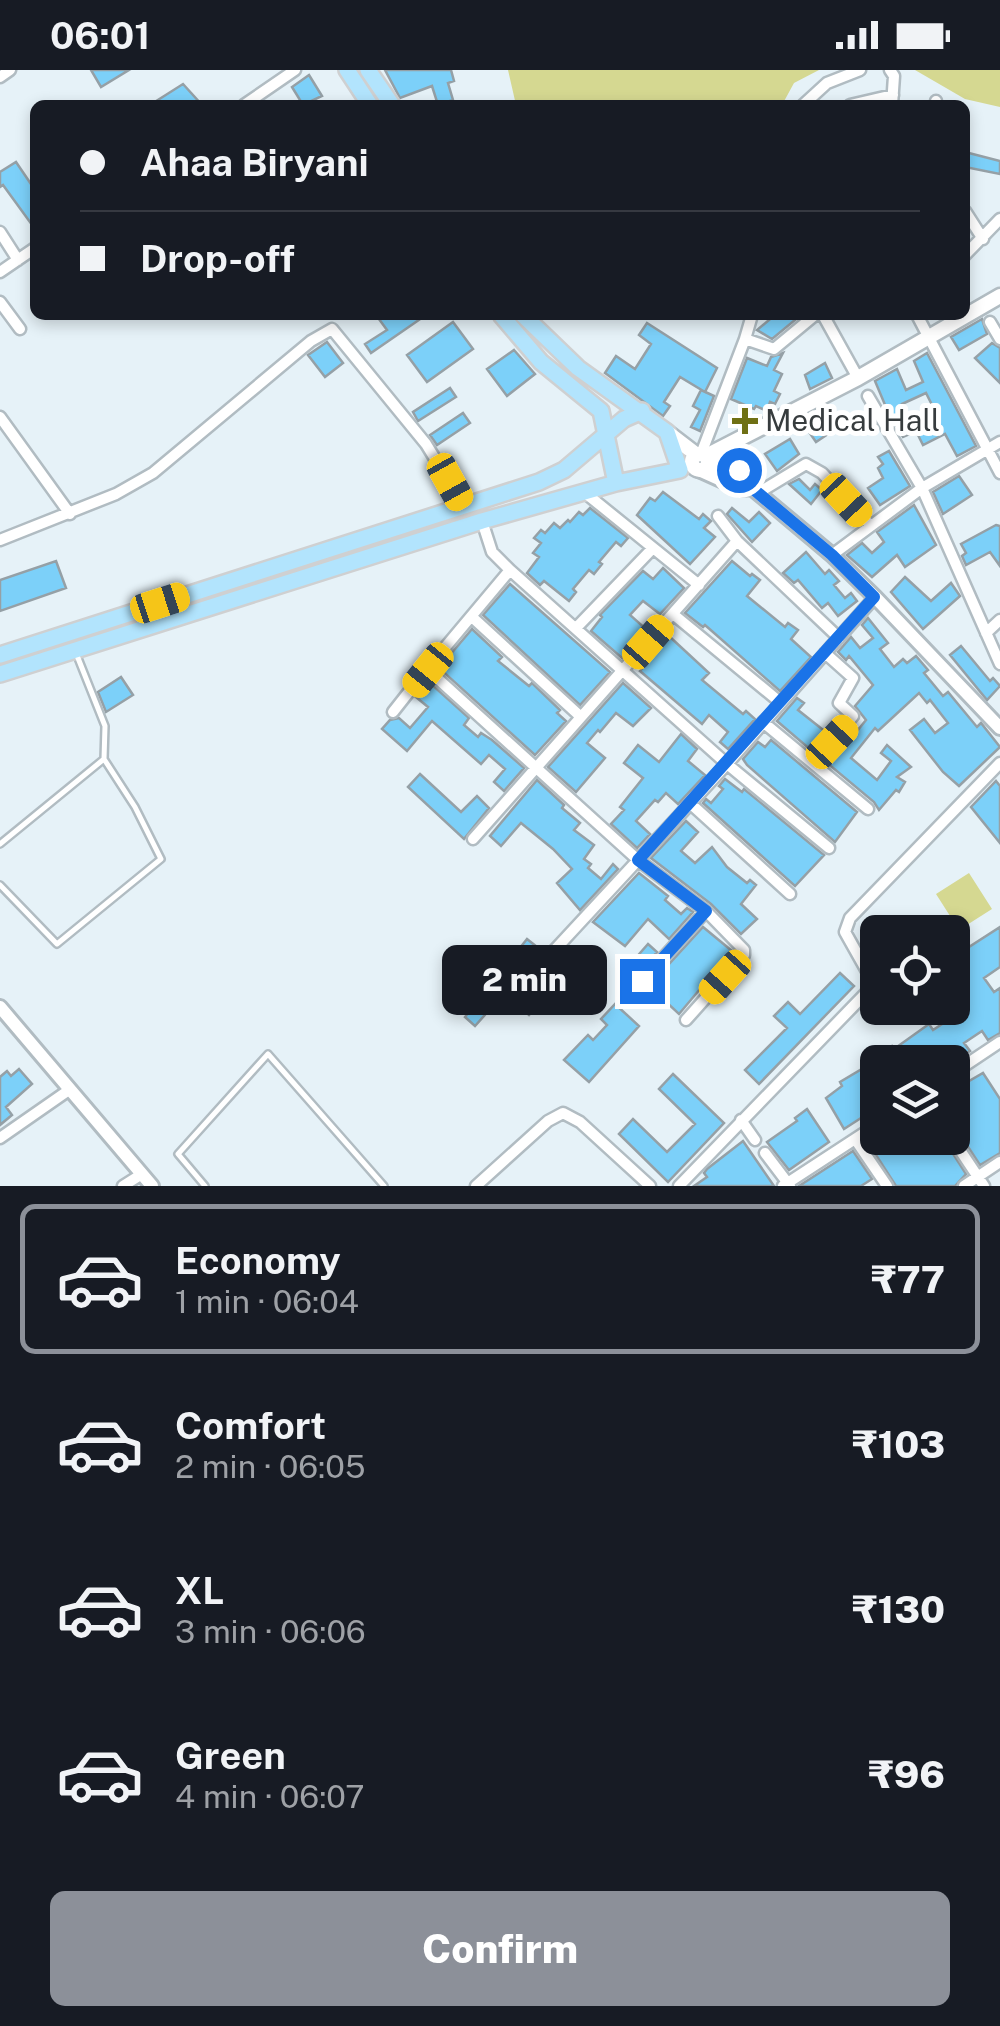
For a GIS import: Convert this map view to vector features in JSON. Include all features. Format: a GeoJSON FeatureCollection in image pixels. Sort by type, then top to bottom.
{"type":"FeatureCollection","features":[{"type":"Feature","properties":{"kind":"main road"},"geometry":{"type":"LineString","coordinates":[[347,70],[367,100]]}},
{"type":"Feature","properties":{"kind":"main road"},"geometry":{"type":"LineString","coordinates":[[368,70],[389,100]]}},
{"type":"Feature","properties":{"kind":"main road"},"geometry":{"type":"LineString","coordinates":[[970,313],[1000,296]]}},
{"type":"Feature","properties":{"kind":"main road"},"geometry":{"type":"LineString","coordinates":[[505,320],[541,362],[593,402],[605,421],[616,483]]}},
{"type":"Feature","properties":{"kind":"main road"},"geometry":{"type":"LineString","coordinates":[[527,320],[578,368],[642,411],[701,461]]}},
{"type":"Feature","properties":{"kind":"main road"},"geometry":{"type":"LineString","coordinates":[[0,674],[482,521],[616,483],[680,470],[858,378],[958,320]]}},
{"type":"Feature","properties":{"kind":"main road"},"geometry":{"type":"LineString","coordinates":[[0,655],[538,482],[564,470],[624,419],[642,411]]}},
{"type":"Feature","properties":{"kind":"main road"},"geometry":{"type":"LineString","coordinates":[[667,432],[680,470]]}},
{"type":"Feature","properties":{"kind":"street"},"geometry":{"type":"LineString","coordinates":[[0,77],[10,70]]}},
{"type":"Feature","properties":{"kind":"street"},"geometry":{"type":"LineString","coordinates":[[251,100],[295,70]]}},
{"type":"Feature","properties":{"kind":"street"},"geometry":{"type":"LineString","coordinates":[[808,100],[827,82],[860,70]]}},
{"type":"Feature","properties":{"kind":"street"},"geometry":{"type":"LineString","coordinates":[[890,70],[894,76],[892,100]]}},
{"type":"Feature","properties":{"kind":"street"},"geometry":{"type":"LineString","coordinates":[[970,218],[983,239]]}},
{"type":"Feature","properties":{"kind":"street"},"geometry":{"type":"LineString","coordinates":[[970,251],[1000,220]]}},
{"type":"Feature","properties":{"kind":"street"},"geometry":{"type":"LineString","coordinates":[[0,232],[18,260]]}},
{"type":"Feature","properties":{"kind":"street"},"geometry":{"type":"LineString","coordinates":[[0,272],[30,252]]}},
{"type":"Feature","properties":{"kind":"street"},"geometry":{"type":"LineString","coordinates":[[0,302],[20,329]]}},
{"type":"Feature","properties":{"kind":"street"},"geometry":{"type":"LineString","coordinates":[[751,320],[701,461],[734,468],[832,555],[1000,728]]}},
{"type":"Feature","properties":{"kind":"street"},"geometry":{"type":"LineString","coordinates":[[745,339],[774,349],[809,320]]}},
{"type":"Feature","properties":{"kind":"street"},"geometry":{"type":"LineString","coordinates":[[826,320],[858,378]]}},
{"type":"Feature","properties":{"kind":"street"},"geometry":{"type":"LineString","coordinates":[[920,320],[1000,472]]}},
{"type":"Feature","properties":{"kind":"street"},"geometry":{"type":"LineString","coordinates":[[990,322],[1000,339]]}},
{"type":"Feature","properties":{"kind":"street"},"geometry":{"type":"LineString","coordinates":[[0,540],[116,494],[153,473],[310,341],[332,329],[437,459],[464,506]]}},
{"type":"Feature","properties":{"kind":"street"},"geometry":{"type":"LineString","coordinates":[[868,396],[922,488],[1000,664]]}},
{"type":"Feature","properties":{"kind":"street"},"geometry":{"type":"LineString","coordinates":[[0,418],[70,514]]}},
{"type":"Feature","properties":{"kind":"street"},"geometry":{"type":"LineString","coordinates":[[832,555],[922,488],[1000,442]]}},
{"type":"Feature","properties":{"kind":"street"},"geometry":{"type":"LineString","coordinates":[[755,490],[806,464],[822,473],[872,526]]}},
{"type":"Feature","properties":{"kind":"street"},"geometry":{"type":"LineString","coordinates":[[584,492],[698,585]]}},
{"type":"Feature","properties":{"kind":"street"},"geometry":{"type":"LineString","coordinates":[[718,516],[737,541],[839,638]]}},
{"type":"Feature","properties":{"kind":"street"},"geometry":{"type":"LineString","coordinates":[[482,521],[492,552],[510,570],[727,764],[828,848]]}},
{"type":"Feature","properties":{"kind":"street"},"geometry":{"type":"LineString","coordinates":[[472,839],[737,541]]}},
{"type":"Feature","properties":{"kind":"street"},"geometry":{"type":"LineString","coordinates":[[576,628],[653,548]]}},
{"type":"Feature","properties":{"kind":"street"},"geometry":{"type":"LineString","coordinates":[[393,712],[510,570]]}},
{"type":"Feature","properties":{"kind":"street"},"geometry":{"type":"LineString","coordinates":[[512,996],[727,764],[874,597]]}},
{"type":"Feature","properties":{"kind":"street"},"geometry":{"type":"LineString","coordinates":[[673,614],[780,703]]}},
{"type":"Feature","properties":{"kind":"street"},"geometry":{"type":"LineString","coordinates":[[472,617],[581,717]]}},
{"type":"Feature","properties":{"kind":"street"},"geometry":{"type":"LineString","coordinates":[[986,633],[1000,620]]}},
{"type":"Feature","properties":{"kind":"street"},"geometry":{"type":"LineString","coordinates":[[812,764],[854,716],[839,703],[853,678],[825,654]]}},
{"type":"Feature","properties":{"kind":"street"},"geometry":{"type":"LineString","coordinates":[[428,670],[638,860],[706,911],[744,950],[744,955],[686,1020]]}},
{"type":"Feature","properties":{"kind":"street"},"geometry":{"type":"LineString","coordinates":[[763,722],[868,810]]}},
{"type":"Feature","properties":{"kind":"street"},"geometry":{"type":"LineString","coordinates":[[679,1186],[866,993],[872,980],[845,932],[850,918],[1000,763]]}},
{"type":"Feature","properties":{"kind":"street"},"geometry":{"type":"LineString","coordinates":[[690,804],[790,894]]}},
{"type":"Feature","properties":{"kind":"street"},"geometry":{"type":"LineString","coordinates":[[642,981],[706,911]]}},
{"type":"Feature","properties":{"kind":"street"},"geometry":{"type":"LineString","coordinates":[[0,1008],[152,1186]]}},
{"type":"Feature","properties":{"kind":"street"},"geometry":{"type":"LineString","coordinates":[[970,1062],[1000,1042]]}},
{"type":"Feature","properties":{"kind":"street"},"geometry":{"type":"LineString","coordinates":[[0,1138],[70,1090]]}},
{"type":"Feature","properties":{"kind":"street"},"geometry":{"type":"LineString","coordinates":[[476,1186],[563,1112],[580,1122],[650,1186]]}},
{"type":"Feature","properties":{"kind":"street"},"geometry":{"type":"LineString","coordinates":[[741,1120],[756,1140]]}},
{"type":"Feature","properties":{"kind":"street"},"geometry":{"type":"LineString","coordinates":[[765,1153],[787,1185],[860,1136]]}},
{"type":"Feature","properties":{"kind":"street"},"geometry":{"type":"LineString","coordinates":[[855,1139],[887,1186]]}},
{"type":"Feature","properties":{"kind":"street"},"geometry":{"type":"LineString","coordinates":[[963,1155],[981,1181]]}},
{"type":"Feature","properties":{"kind":"street"},"geometry":{"type":"LineString","coordinates":[[964,1186],[981,1181],[1000,1162]]}},
{"type":"Feature","properties":{"kind":"street"},"geometry":{"type":"LineString","coordinates":[[124,1186],[142,1174]]}},
{"type":"Feature","properties":{"kind":"lane"},"geometry":{"type":"LineString","coordinates":[[226,582],[236,600]]}},
{"type":"Feature","properties":{"kind":"lane"},"geometry":{"type":"LineString","coordinates":[[0,885],[57,944],[161,859],[135,806],[104,759],[105,726],[74,650]]}},
{"type":"Feature","properties":{"kind":"lane"},"geometry":{"type":"LineString","coordinates":[[0,844],[104,759]]}},
{"type":"Feature","properties":{"kind":"lane"},"geometry":{"type":"LineString","coordinates":[[205,1186],[178,1154],[268,1054],[384,1186]]}},
{"type":"Feature","properties":{"kind":"green space"},"geometry":{"type":"Polygon","coordinates":[[[508,70],[819,70],[794,83],[785,100],[515,100],[508,70]]]}},
{"type":"Feature","properties":{"kind":"green space"},"geometry":{"type":"Polygon","coordinates":[[[915,70],[1000,70],[1000,107],[965,99],[915,70]]]}},
{"type":"Feature","properties":{"kind":"green space"},"geometry":{"type":"Polygon","coordinates":[[[969,873],[992,909],[970,923],[970,915],[949,915],[936,894],[969,873]]]}},
{"type":"Feature","properties":{"kind":"building"},"geometry":{"type":"Polygon","coordinates":[[[91,70],[129,70],[101,87],[91,70]]]}},
{"type":"Feature","properties":{"kind":"building"},"geometry":{"type":"Polygon","coordinates":[[[385,70],[451,70],[454,81],[448,83],[453,100],[436,100],[432,86],[400,98],[385,70]]]}},
{"type":"Feature","properties":{"kind":"building"},"geometry":{"type":"Polygon","coordinates":[[[309,75],[322,96],[300,100],[292,87],[309,75]]]}},
{"type":"Feature","properties":{"kind":"building"},"geometry":{"type":"Polygon","coordinates":[[[183,84],[197,100],[158,100],[183,84]]]}},
{"type":"Feature","properties":{"kind":"building"},"geometry":{"type":"Polygon","coordinates":[[[970,153],[1000,161],[1000,174],[970,168],[970,153]]]}},
{"type":"Feature","properties":{"kind":"building"},"geometry":{"type":"Polygon","coordinates":[[[16,162],[30,183],[30,222],[3,185],[0,187],[0,172],[16,162]]]}},
{"type":"Feature","properties":{"kind":"building"},"geometry":{"type":"Polygon","coordinates":[[[982,319],[987,334],[959,350],[951,337],[982,319]]]}},
{"type":"Feature","properties":{"kind":"building"},"geometry":{"type":"Polygon","coordinates":[[[380,320],[419,320],[371,353],[365,344],[387,330],[380,320]]]}},
{"type":"Feature","properties":{"kind":"building"},"geometry":{"type":"Polygon","coordinates":[[[769,320],[795,320],[772,339],[757,330],[769,320]]]}},
{"type":"Feature","properties":{"kind":"building"},"geometry":{"type":"Polygon","coordinates":[[[453,322],[473,349],[427,382],[407,355],[453,322]]]}},
{"type":"Feature","properties":{"kind":"building"},"geometry":{"type":"Polygon","coordinates":[[[647,323],[717,368],[705,392],[680,377],[664,402],[670,406],[663,416],[605,373],[616,356],[635,369],[651,344],[639,335],[647,323]]]}},
{"type":"Feature","properties":{"kind":"building"},"geometry":{"type":"Polygon","coordinates":[[[327,342],[343,363],[325,377],[308,355],[327,342]]]}},
{"type":"Feature","properties":{"kind":"building"},"geometry":{"type":"Polygon","coordinates":[[[992,343],[1000,348],[1000,383],[975,358],[992,343]]]}},
{"type":"Feature","properties":{"kind":"building"},"geometry":{"type":"Polygon","coordinates":[[[514,350],[535,374],[507,396],[487,369],[514,350]]]}},
{"type":"Feature","properties":{"kind":"building"},"geometry":{"type":"Polygon","coordinates":[[[783,353],[774,370],[782,374],[774,391],[780,394],[775,404],[770,402],[767,411],[731,399],[747,358],[767,366],[771,357],[783,353]]]}},
{"type":"Feature","properties":{"kind":"building"},"geometry":{"type":"Polygon","coordinates":[[[927,353],[976,446],[957,456],[945,434],[923,445],[915,429],[937,415],[926,393],[902,404],[914,432],[903,437],[875,381],[897,369],[906,390],[923,382],[914,361],[927,353]]]}},
{"type":"Feature","properties":{"kind":"building"},"geometry":{"type":"Polygon","coordinates":[[[825,363],[832,378],[810,389],[805,375],[825,363]]]}},
{"type":"Feature","properties":{"kind":"building"},"geometry":{"type":"Polygon","coordinates":[[[450,388],[456,397],[418,421],[413,412],[450,388]]]}},
{"type":"Feature","properties":{"kind":"building"},"geometry":{"type":"Polygon","coordinates":[[[701,390],[714,396],[700,431],[691,427],[700,410],[693,406],[701,390]]]}},
{"type":"Feature","properties":{"kind":"building"},"geometry":{"type":"Polygon","coordinates":[[[463,413],[470,423],[437,445],[430,435],[463,413]]]}},
{"type":"Feature","properties":{"kind":"building"},"geometry":{"type":"Polygon","coordinates":[[[830,413],[840,426],[816,442],[807,429],[830,413]]]}},
{"type":"Feature","properties":{"kind":"building"},"geometry":{"type":"Polygon","coordinates":[[[790,439],[799,454],[777,471],[765,454],[790,439]]]}},
{"type":"Feature","properties":{"kind":"building"},"geometry":{"type":"Polygon","coordinates":[[[889,451],[910,486],[880,505],[868,488],[883,478],[878,468],[883,464],[878,457],[889,451]]]}},
{"type":"Feature","properties":{"kind":"building"},"geometry":{"type":"Polygon","coordinates":[[[959,476],[972,495],[943,514],[933,492],[959,476]]]}},
{"type":"Feature","properties":{"kind":"building"},"geometry":{"type":"Polygon","coordinates":[[[799,479],[810,490],[815,484],[822,490],[811,504],[789,484],[799,479]]]}},
{"type":"Feature","properties":{"kind":"building"},"geometry":{"type":"Polygon","coordinates":[[[663,492],[699,519],[703,514],[711,521],[704,528],[715,537],[690,564],[637,515],[650,498],[655,501],[663,492]]]}},
{"type":"Feature","properties":{"kind":"building"},"geometry":{"type":"Polygon","coordinates":[[[914,505],[936,545],[905,567],[897,555],[872,577],[847,555],[862,543],[872,553],[884,542],[877,532],[914,505]]]}},
{"type":"Feature","properties":{"kind":"building"},"geometry":{"type":"Polygon","coordinates":[[[590,508],[628,538],[621,546],[616,542],[594,574],[589,570],[573,589],[576,592],[569,601],[527,573],[539,557],[533,553],[541,543],[534,538],[554,523],[560,528],[590,508]]]}},
{"type":"Feature","properties":{"kind":"building"},"geometry":{"type":"Polygon","coordinates":[[[732,508],[749,522],[759,512],[770,523],[752,542],[727,514],[732,508]]]}},
{"type":"Feature","properties":{"kind":"building"},"geometry":{"type":"Polygon","coordinates":[[[1000,526],[1000,566],[990,552],[966,565],[961,544],[1000,526]]]}},
{"type":"Feature","properties":{"kind":"building"},"geometry":{"type":"Polygon","coordinates":[[[806,552],[825,574],[829,570],[839,581],[834,585],[845,598],[851,593],[857,601],[838,616],[828,603],[822,608],[798,580],[794,583],[783,573],[806,552]]]}},
{"type":"Feature","properties":{"kind":"building"},"geometry":{"type":"Polygon","coordinates":[[[56,561],[66,588],[0,611],[0,580],[56,561]]]}},
{"type":"Feature","properties":{"kind":"building"},"geometry":{"type":"Polygon","coordinates":[[[732,561],[760,580],[747,596],[785,627],[788,623],[798,630],[791,639],[811,657],[780,691],[705,625],[685,613],[732,561]]]}},
{"type":"Feature","properties":{"kind":"building"},"geometry":{"type":"Polygon","coordinates":[[[663,568],[684,588],[660,614],[643,601],[630,615],[647,630],[622,658],[591,631],[600,615],[643,571],[653,579],[663,568]]]}},
{"type":"Feature","properties":{"kind":"building"},"geometry":{"type":"Polygon","coordinates":[[[905,577],[931,601],[951,583],[960,596],[923,629],[891,592],[905,577]]]}},
{"type":"Feature","properties":{"kind":"building"},"geometry":{"type":"Polygon","coordinates":[[[510,584],[610,672],[580,705],[483,615],[510,584]]]}},
{"type":"Feature","properties":{"kind":"building"},"geometry":{"type":"Polygon","coordinates":[[[868,618],[888,643],[880,649],[894,667],[903,659],[907,663],[916,656],[943,696],[948,692],[1000,747],[959,786],[910,730],[924,719],[935,733],[948,723],[930,700],[927,703],[919,693],[878,731],[875,728],[851,758],[877,780],[891,761],[881,753],[887,745],[911,767],[897,777],[905,782],[899,792],[896,790],[879,810],[826,762],[835,750],[841,751],[866,720],[855,706],[873,685],[849,656],[846,660],[838,652],[851,637],[860,648],[873,638],[862,625],[868,618]]]}},
{"type":"Feature","properties":{"kind":"building"},"geometry":{"type":"Polygon","coordinates":[[[472,629],[502,657],[498,661],[529,686],[532,683],[566,721],[535,755],[439,668],[472,629]]]}},
{"type":"Feature","properties":{"kind":"building"},"geometry":{"type":"Polygon","coordinates":[[[670,637],[709,673],[702,680],[743,714],[746,711],[755,719],[728,749],[720,742],[728,732],[709,715],[702,724],[640,671],[670,637]]]}},
{"type":"Feature","properties":{"kind":"building"},"geometry":{"type":"Polygon","coordinates":[[[961,646],[990,681],[993,678],[1000,686],[987,700],[950,655],[961,646]]]}},
{"type":"Feature","properties":{"kind":"building"},"geometry":{"type":"Polygon","coordinates":[[[121,677],[133,695],[106,712],[98,692],[121,677]]]}},
{"type":"Feature","properties":{"kind":"building"},"geometry":{"type":"Polygon","coordinates":[[[429,682],[469,718],[464,725],[478,737],[481,733],[492,740],[524,768],[504,791],[494,782],[505,769],[489,755],[481,764],[432,721],[407,751],[382,729],[390,720],[399,718],[410,728],[428,707],[416,697],[429,682]]]}},
{"type":"Feature","properties":{"kind":"building"},"geometry":{"type":"Polygon","coordinates":[[[623,683],[651,708],[633,726],[616,713],[598,730],[587,743],[605,758],[576,792],[548,767],[623,683]]]}},
{"type":"Feature","properties":{"kind":"building"},"geometry":{"type":"Polygon","coordinates":[[[797,698],[804,703],[798,710],[827,733],[812,751],[777,721],[797,698]]]}},
{"type":"Feature","properties":{"kind":"building"},"geometry":{"type":"Polygon","coordinates":[[[681,734],[697,749],[688,761],[705,775],[678,804],[666,793],[658,802],[655,800],[636,821],[650,834],[637,848],[611,824],[643,778],[624,763],[638,745],[659,762],[681,734]]]}},
{"type":"Feature","properties":{"kind":"building"},"geometry":{"type":"Polygon","coordinates":[[[771,740],[857,812],[835,842],[743,759],[758,742],[765,747],[771,740]]]}},
{"type":"Feature","properties":{"kind":"building"},"geometry":{"type":"Polygon","coordinates":[[[420,774],[461,812],[477,796],[489,808],[464,839],[408,787],[420,774]]]}},
{"type":"Feature","properties":{"kind":"building"},"geometry":{"type":"Polygon","coordinates":[[[725,779],[742,792],[744,789],[824,855],[795,886],[703,803],[706,799],[711,803],[723,789],[719,786],[725,779]]]}},
{"type":"Feature","properties":{"kind":"building"},"geometry":{"type":"Polygon","coordinates":[[[537,780],[580,823],[574,830],[594,845],[584,859],[591,864],[588,868],[601,879],[613,864],[618,869],[580,910],[557,883],[572,869],[553,849],[521,823],[501,846],[490,836],[537,780]]]}},
{"type":"Feature","properties":{"kind":"building"},"geometry":{"type":"Polygon","coordinates":[[[996,781],[1000,786],[1000,843],[971,807],[996,781]]]}},
{"type":"Feature","properties":{"kind":"building"},"geometry":{"type":"Polygon","coordinates":[[[686,821],[698,832],[681,851],[695,863],[712,847],[727,867],[747,883],[750,880],[756,885],[741,904],[757,919],[741,934],[711,904],[651,858],[686,821]]]}},
{"type":"Feature","properties":{"kind":"building"},"geometry":{"type":"Polygon","coordinates":[[[639,873],[668,896],[665,900],[681,914],[687,908],[693,912],[669,939],[648,919],[625,946],[593,922],[639,873]]]}},
{"type":"Feature","properties":{"kind":"building"},"geometry":{"type":"Polygon","coordinates":[[[703,927],[732,951],[679,1014],[649,986],[703,927]]]}},
{"type":"Feature","properties":{"kind":"building"},"geometry":{"type":"Polygon","coordinates":[[[1000,927],[1000,967],[984,978],[994,992],[1000,988],[1000,1033],[988,1040],[982,1031],[966,1045],[900,1045],[928,1025],[933,1030],[940,1025],[970,1025],[970,946],[1000,927]]]}},
{"type":"Feature","properties":{"kind":"building"},"geometry":{"type":"Polygon","coordinates":[[[527,939],[542,951],[475,1026],[465,1017],[527,939]]]}},
{"type":"Feature","properties":{"kind":"building"},"geometry":{"type":"Polygon","coordinates":[[[648,944],[657,952],[635,976],[627,968],[648,944]]]}},
{"type":"Feature","properties":{"kind":"building"},"geometry":{"type":"Polygon","coordinates":[[[563,960],[571,967],[529,1015],[520,1007],[555,962],[559,965],[563,960]]]}},
{"type":"Feature","properties":{"kind":"building"},"geometry":{"type":"Polygon","coordinates":[[[840,973],[854,986],[759,1084],[745,1070],[787,1028],[774,1016],[788,1002],[800,1014],[840,973]]]}},
{"type":"Feature","properties":{"kind":"building"},"geometry":{"type":"Polygon","coordinates":[[[615,1004],[639,1026],[589,1082],[564,1060],[588,1035],[593,1040],[607,1025],[601,1019],[615,1004]]]}},
{"type":"Feature","properties":{"kind":"building"},"geometry":{"type":"Polygon","coordinates":[[[19,1069],[32,1084],[6,1107],[12,1115],[0,1125],[0,1077],[7,1071],[11,1076],[19,1069]]]}},
{"type":"Feature","properties":{"kind":"building"},"geometry":{"type":"Polygon","coordinates":[[[860,1070],[860,1119],[844,1129],[826,1098],[842,1086],[840,1082],[860,1070]]]}},
{"type":"Feature","properties":{"kind":"building"},"geometry":{"type":"Polygon","coordinates":[[[983,1073],[1000,1099],[1000,1153],[980,1165],[970,1150],[970,1081],[983,1073]]]}},
{"type":"Feature","properties":{"kind":"building"},"geometry":{"type":"Polygon","coordinates":[[[673,1074],[724,1123],[668,1182],[619,1134],[633,1119],[667,1152],[695,1124],[659,1089],[673,1074]]]}},
{"type":"Feature","properties":{"kind":"building"},"geometry":{"type":"Polygon","coordinates":[[[807,1109],[829,1142],[789,1170],[767,1142],[807,1109]]]}},
{"type":"Feature","properties":{"kind":"building"},"geometry":{"type":"Polygon","coordinates":[[[743,1141],[774,1186],[694,1186],[707,1177],[707,1169],[743,1141]]]}},
{"type":"Feature","properties":{"kind":"building"},"geometry":{"type":"Polygon","coordinates":[[[853,1151],[872,1179],[861,1186],[799,1186],[853,1151]]]}},
{"type":"Feature","properties":{"kind":"building"},"geometry":{"type":"Polygon","coordinates":[[[876,1155],[954,1155],[966,1174],[955,1186],[896,1186],[876,1155]]]}},
{"type":"Feature","properties":{"kind":"place","name":"Medical Hall"},"geometry":{"type":"Point","coordinates":[745,421]}},
{"type":"Feature","properties":{"kind":"route"},"geometry":{"type":"LineString","coordinates":[[642,981],[706,911],[638,860],[874,597],[832,555],[752,488],[739,470]]}}]}
